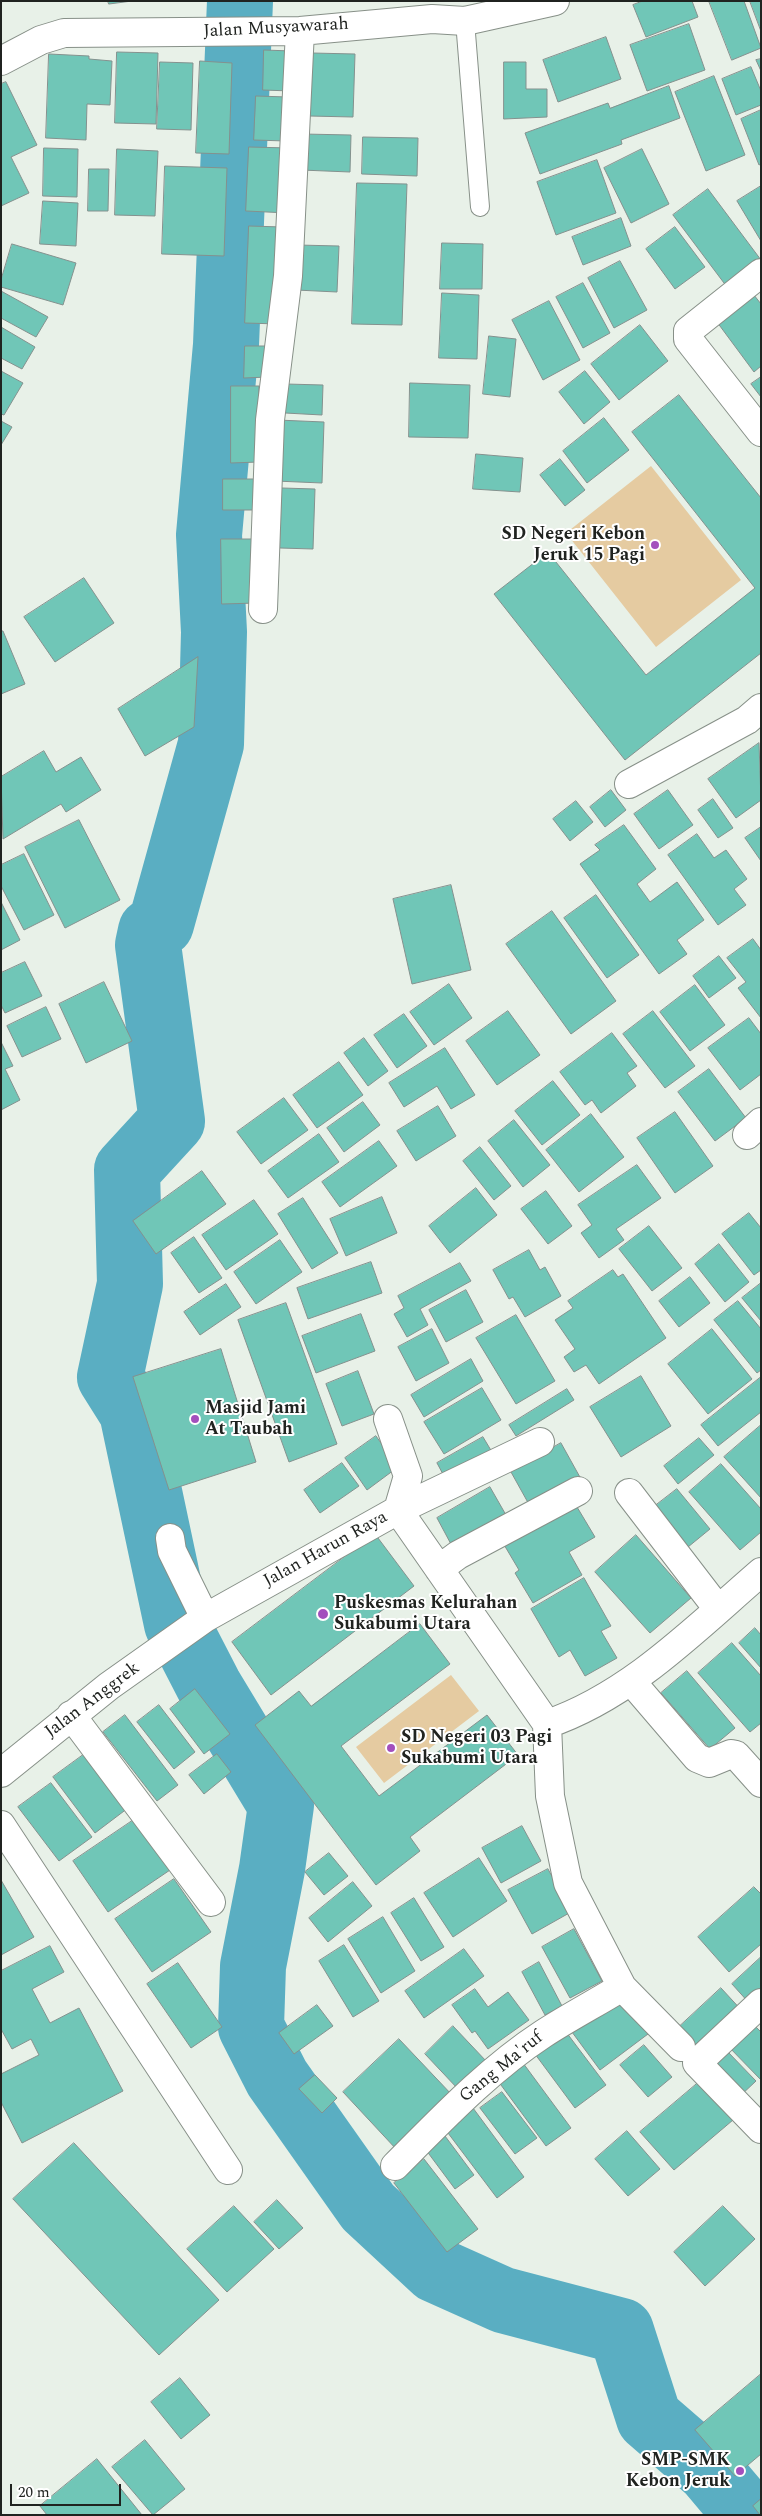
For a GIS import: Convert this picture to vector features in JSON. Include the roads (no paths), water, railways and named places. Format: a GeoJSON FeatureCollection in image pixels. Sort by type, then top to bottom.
{"type":"FeatureCollection","features":[{"type":"Feature","properties":{"kind":"street","name":"Jalan Musyawarah"},"geometry":{"type":"LineString","coordinates":[[1,61],[47,37],[64,33],[298,31],[432,18],[465,21],[555,1]]}},
{"type":"Feature","properties":{"kind":"street"},"geometry":{"type":"LineString","coordinates":[[263,609],[270,420],[288,276],[298,31]]}},
{"type":"Feature","properties":{"kind":"street"},"geometry":{"type":"LineString","coordinates":[[761,273],[702,317],[688,331],[688,339],[761,432]]}},
{"type":"Feature","properties":{"kind":"street"},"geometry":{"type":"LineString","coordinates":[[629,784],[748,720],[761,708]]}},
{"type":"Feature","properties":{"kind":"street"},"geometry":{"type":"LineString","coordinates":[[388,1419],[408,1476],[398,1510]]}},
{"type":"Feature","properties":{"kind":"street"},"geometry":{"type":"LineString","coordinates":[[398,1510],[540,1442]]}},
{"type":"Feature","properties":{"kind":"street"},"geometry":{"type":"LineString","coordinates":[[439,1569],[458,1555],[578,1491]]}},
{"type":"Feature","properties":{"kind":"street"},"geometry":{"type":"LineString","coordinates":[[629,1493],[718,1609]]}},
{"type":"Feature","properties":{"kind":"street","name":"Jalan Harun Raya"},"geometry":{"type":"LineString","coordinates":[[196,1625],[398,1510],[547,1724]]}},
{"type":"Feature","properties":{"kind":"street"},"geometry":{"type":"LineString","coordinates":[[170,1538],[172,1551],[196,1625]]}},
{"type":"Feature","properties":{"kind":"street"},"geometry":{"type":"LineString","coordinates":[[761,1572],[631,1681],[594,1704],[547,1724],[550,1796],[568,1883],[622,1987],[761,2129]]}},
{"type":"Feature","properties":{"kind":"street","name":"Jalan Anggrek"},"geometry":{"type":"LineString","coordinates":[[1,1773],[71,1715],[196,1625]]}},
{"type":"Feature","properties":{"kind":"street"},"geometry":{"type":"LineString","coordinates":[[631,1681],[697,1758],[709,1763],[732,1754],[736,1755],[761,1783]]}},
{"type":"Feature","properties":{"kind":"street"},"geometry":{"type":"LineString","coordinates":[[71,1715],[211,1902]]}},
{"type":"Feature","properties":{"kind":"street"},"geometry":{"type":"LineString","coordinates":[[1,1825],[228,2170]]}},
{"type":"Feature","properties":{"kind":"street","name":"Gang Ma'ruf"},"geometry":{"type":"LineString","coordinates":[[395,2166],[445,2115],[517,2053],[542,2034],[622,1987]]}},
{"type":"Feature","properties":{"kind":"street"},"geometry":{"type":"LineString","coordinates":[[689,2055],[761,2003]]}},
{"type":"Feature","properties":{"kind":"lane"},"geometry":{"type":"LineString","coordinates":[[465,21],[480,207]]}},
{"type":"Feature","properties":{"kind":"waterway"},"geometry":{"type":"LineString","coordinates":[[240,1],[226,345],[209,535],[214,632],[211,744],[161,924],[151,931],[148,945],[172,1121],[127,1170],[130,1284],[110,1377],[132,1412],[177,1624],[209,1686],[281,1805],[272,1869],[253,1966],[251,2027],[277,2078],[368,2207],[436,2270],[503,2300],[621,2331],[649,2418],[709,2470],[747,2515]]}},
{"type":"Feature","properties":{"kind":"place","name":"SD Negeri Kebon Jeruk 15 Pagi"},"geometry":{"type":"Point","coordinates":[655,545]}},
{"type":"Feature","properties":{"kind":"place","name":"Masjid Jami At Taubah"},"geometry":{"type":"Point","coordinates":[195,1419]}},
{"type":"Feature","properties":{"kind":"place","name":"Puskesmas Kelurahan Sukabumi Utara"},"geometry":{"type":"Point","coordinates":[323,1614]}},
{"type":"Feature","properties":{"kind":"place","name":"SD Negeri 03 Pagi Sukabumi Utara"},"geometry":{"type":"Point","coordinates":[391,1748]}},
{"type":"Feature","properties":{"kind":"place","name":"SMP-SMK Kebon Jeruk"},"geometry":{"type":"Point","coordinates":[740,2471]}}]}
